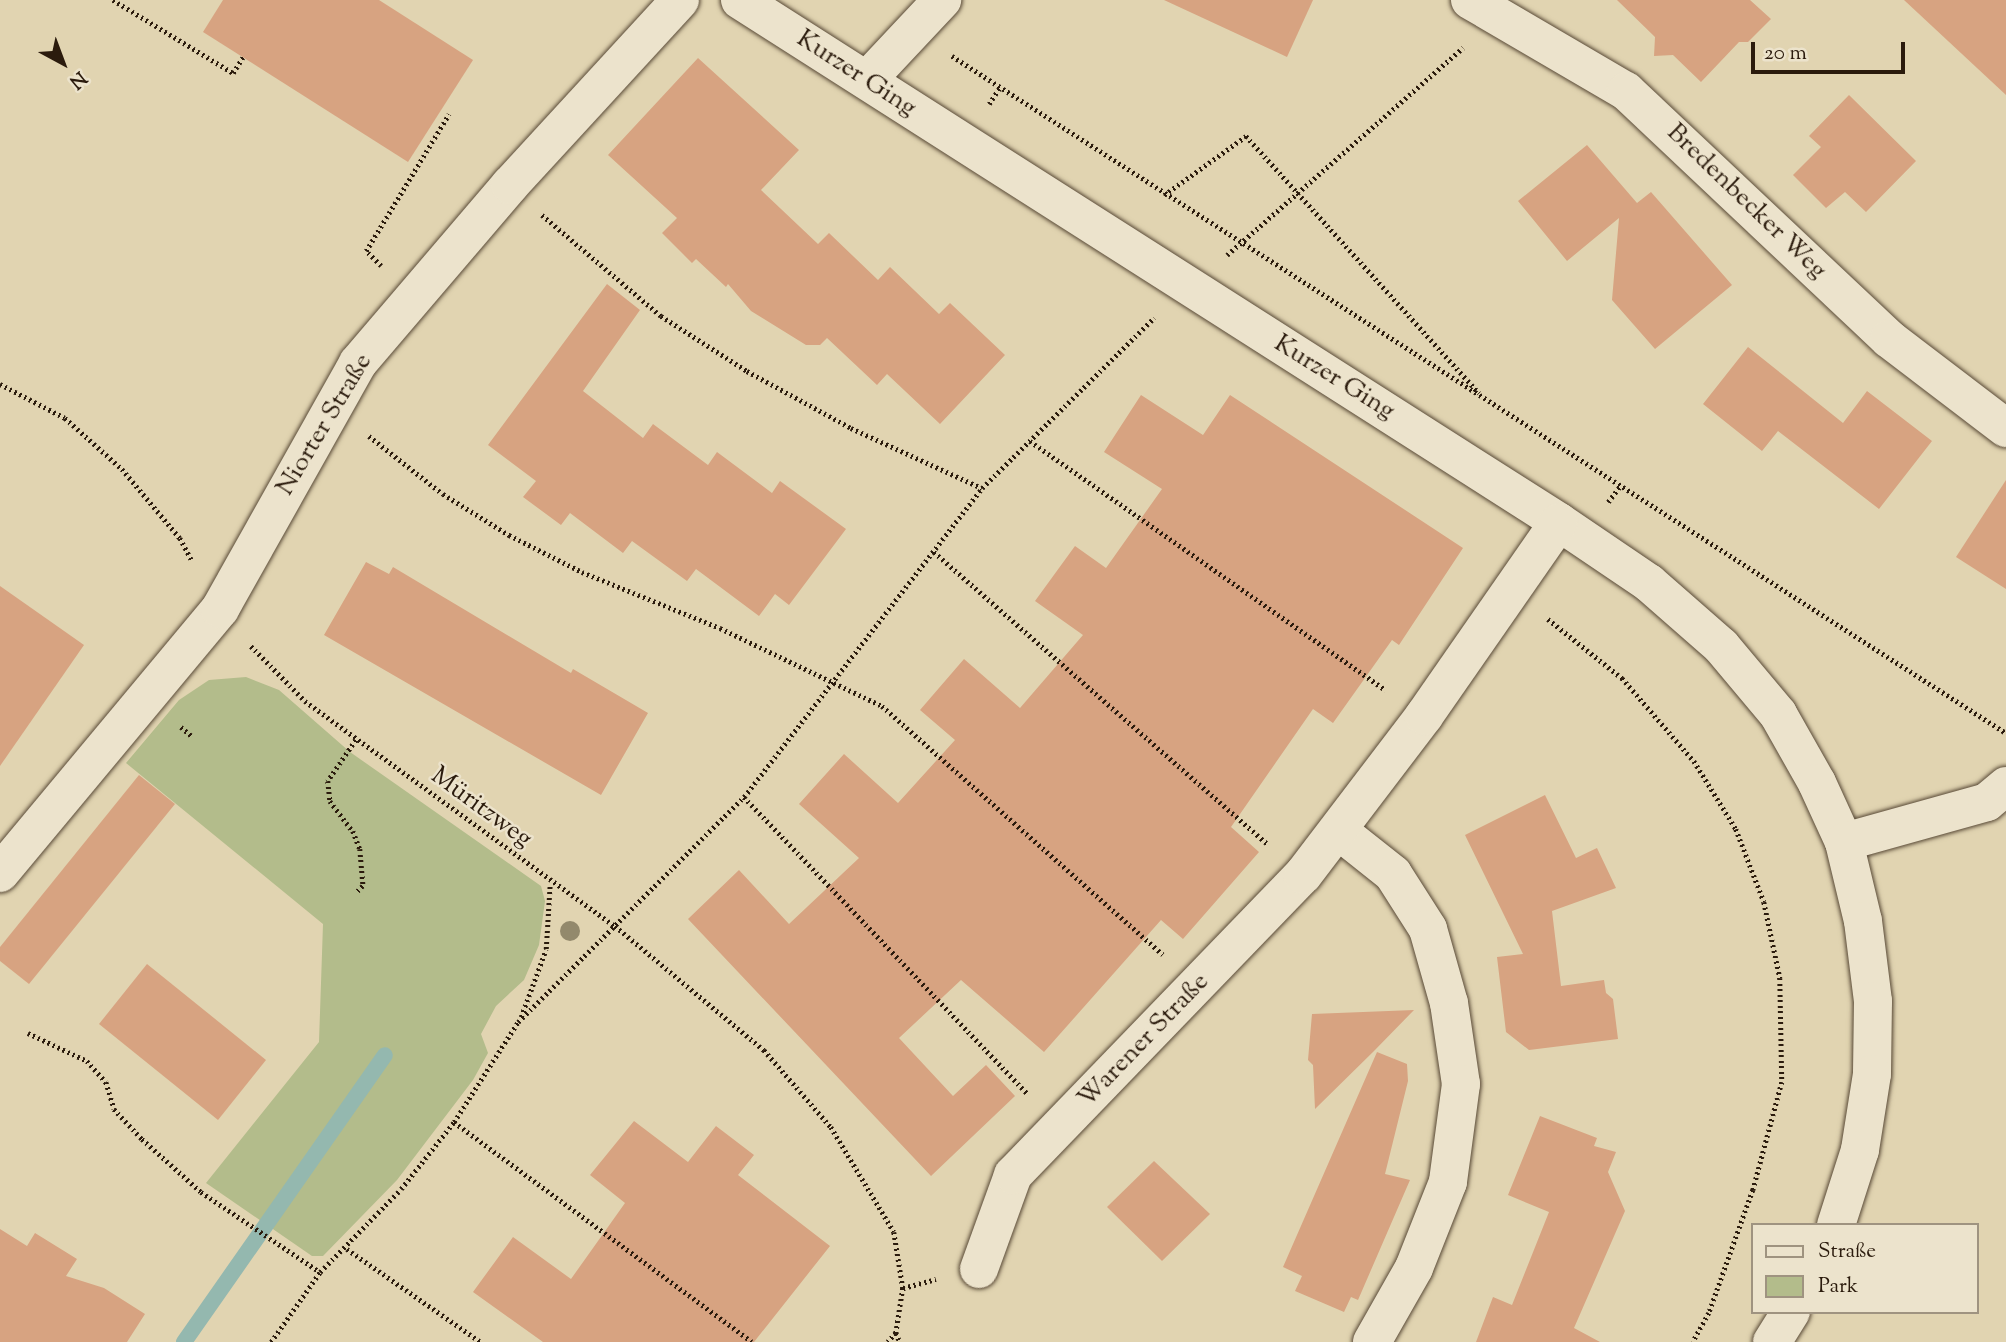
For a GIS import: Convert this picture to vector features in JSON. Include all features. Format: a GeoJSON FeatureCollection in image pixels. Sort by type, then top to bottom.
{"type":"FeatureCollection","features":[{"type":"Feature","properties":{"kind":"street","name":"Niorter Straße"},"geometry":{"type":"LineString","coordinates":[[0,873],[219,609],[358,363],[412,295],[680,0]]}},
{"type":"Feature","properties":{"kind":"street","name":"Kurzer Ging"},"geometry":{"type":"LineString","coordinates":[[740,0],[1559,522],[1649,583],[1721,646],[1778,714],[1844,842],[1863,921],[1873,1001],[1872,1074],[1860,1150],[1837,1223]]}},
{"type":"Feature","properties":{"kind":"street"},"geometry":{"type":"LineString","coordinates":[[867,80],[942,0]]}},
{"type":"Feature","properties":{"kind":"street","name":"Bredenbecker Weg"},"geometry":{"type":"LineString","coordinates":[[1484,9],[1626,90],[1889,339],[2006,428]]}},
{"type":"Feature","properties":{"kind":"street","name":"Warener Straße"},"geometry":{"type":"LineString","coordinates":[[979,1269],[1013,1175],[1303,875],[1424,716],[1559,522]]}},
{"type":"Feature","properties":{"kind":"street"},"geometry":{"type":"LineString","coordinates":[[1844,842],[1987,802],[2006,786]]}},
{"type":"Feature","properties":{"kind":"street"},"geometry":{"type":"LineString","coordinates":[[1339,831],[1393,874],[1428,929],[1449,1003],[1461,1084],[1448,1182],[1413,1268],[1373,1342]]}},
{"type":"Feature","properties":{"kind":"street"},"geometry":{"type":"LineString","coordinates":[[1772,1342],[1790,1314]]}},
{"type":"Feature","properties":{"kind":"path"},"geometry":{"type":"LineString","coordinates":[[113,0],[233,73],[243,57]]}},
{"type":"Feature","properties":{"kind":"path"},"geometry":{"type":"LineString","coordinates":[[1240,243],[1297,192],[1484,9]]}},
{"type":"Feature","properties":{"kind":"path"},"geometry":{"type":"LineString","coordinates":[[914,30],[1164,195],[2006,733]]}},
{"type":"Feature","properties":{"kind":"path"},"geometry":{"type":"LineString","coordinates":[[412,295],[366,251],[449,114]]}},
{"type":"Feature","properties":{"kind":"path"},"geometry":{"type":"LineString","coordinates":[[1164,195],[1246,136],[1485,399]]}},
{"type":"Feature","properties":{"kind":"path"},"geometry":{"type":"LineString","coordinates":[[510,185],[661,316],[851,428],[982,488]]}},
{"type":"Feature","properties":{"kind":"path"},"geometry":{"type":"LineString","coordinates":[[518,1023],[744,797],[834,685],[982,488],[1159,314]]}},
{"type":"Feature","properties":{"kind":"path","name":"Müritzweg"},"geometry":{"type":"LineString","coordinates":[[0,384],[65,418],[122,469],[180,538],[219,609],[305,701],[550,883],[615,926],[764,1049],[831,1127],[894,1232],[903,1288],[896,1333]]}},
{"type":"Feature","properties":{"kind":"path"},"geometry":{"type":"LineString","coordinates":[[328,415],[375,438],[443,494],[509,536],[582,572],[720,628],[882,706],[1198,986]]}},
{"type":"Feature","properties":{"kind":"path"},"geometry":{"type":"LineString","coordinates":[[1030,440],[1424,716]]}},
{"type":"Feature","properties":{"kind":"path"},"geometry":{"type":"LineString","coordinates":[[933,552],[1303,875]]}},
{"type":"Feature","properties":{"kind":"path"},"geometry":{"type":"LineString","coordinates":[[1512,589],[1622,678],[1695,761],[1736,829],[1763,902],[1780,978],[1782,1082],[1753,1190],[1709,1313],[1693,1342]]}},
{"type":"Feature","properties":{"kind":"path"},"geometry":{"type":"LineString","coordinates":[[356,740],[328,781],[330,801],[360,849],[363,886],[358,892]]}},
{"type":"Feature","properties":{"kind":"path"},"geometry":{"type":"LineString","coordinates":[[744,797],[1060,1127]]}},
{"type":"Feature","properties":{"kind":"path"},"geometry":{"type":"LineString","coordinates":[[271,1342],[320,1272],[346,1249],[454,1122],[518,1023],[546,950],[550,883]]}},
{"type":"Feature","properties":{"kind":"path"},"geometry":{"type":"LineString","coordinates":[[28,1033],[87,1061],[106,1082],[114,1109],[142,1139],[201,1192],[320,1272]]}},
{"type":"Feature","properties":{"kind":"path"},"geometry":{"type":"LineString","coordinates":[[454,1122],[752,1342]]}},
{"type":"Feature","properties":{"kind":"path"},"geometry":{"type":"LineString","coordinates":[[346,1249],[481,1342]]}},
{"type":"Feature","properties":{"kind":"path"},"geometry":{"type":"LineString","coordinates":[[888,1342],[896,1333],[900,1342]]}},
{"type":"Feature","properties":{"kind":"green space"},"geometry":{"type":"Polygon","coordinates":[[[246,677],[279,690],[350,752],[541,886],[545,901],[539,945],[524,980],[496,1006],[481,1034],[488,1053],[473,1080],[397,1180],[323,1256],[312,1256],[206,1183],[319,1042],[323,924],[126,763],[179,700],[209,680],[246,677]]]}},
{"type":"Feature","properties":{"kind":"building"},"geometry":{"type":"Polygon","coordinates":[[[223,0],[379,0],[473,60],[408,162],[203,32],[223,0]]]}},
{"type":"Feature","properties":{"kind":"building"},"geometry":{"type":"Polygon","coordinates":[[[1164,0],[1313,0],[1287,57],[1164,0]]]}},
{"type":"Feature","properties":{"kind":"building"},"geometry":{"type":"Polygon","coordinates":[[[1617,0],[1750,0],[1771,19],[1748,42],[1739,42],[1701,82],[1673,55],[1654,56],[1655,37],[1617,0]]]}},
{"type":"Feature","properties":{"kind":"building"},"geometry":{"type":"Polygon","coordinates":[[[1904,0],[2006,0],[2006,95],[1904,0]]]}},
{"type":"Feature","properties":{"kind":"building"},"geometry":{"type":"Polygon","coordinates":[[[698,58],[799,150],[761,190],[818,244],[829,233],[878,280],[890,267],[939,314],[950,303],[1005,355],[940,424],[887,374],[877,385],[827,338],[820,345],[806,345],[751,311],[728,284],[726,287],[696,259],[692,263],[662,233],[677,218],[608,155],[698,58]]]}},
{"type":"Feature","properties":{"kind":"building"},"geometry":{"type":"Polygon","coordinates":[[[1849,95],[1916,161],[1866,212],[1845,192],[1826,208],[1793,175],[1821,147],[1809,136],[1849,95]]]}},
{"type":"Feature","properties":{"kind":"building"},"geometry":{"type":"Polygon","coordinates":[[[1587,145],[1637,203],[1651,192],[1732,285],[1655,349],[1612,300],[1619,218],[1567,261],[1518,201],[1587,145]]]}},
{"type":"Feature","properties":{"kind":"building"},"geometry":{"type":"Polygon","coordinates":[[[607,284],[640,310],[583,391],[643,438],[653,424],[708,465],[717,452],[772,493],[780,481],[846,529],[789,605],[775,594],[759,616],[696,569],[687,581],[632,541],[623,553],[570,513],[561,525],[523,497],[536,481],[488,445],[607,284]]]}},
{"type":"Feature","properties":{"kind":"building"},"geometry":{"type":"Polygon","coordinates":[[[1748,347],[1843,423],[1867,391],[1932,441],[1879,509],[1778,431],[1762,451],[1703,404],[1748,347]]]}},
{"type":"Feature","properties":{"kind":"building"},"geometry":{"type":"Polygon","coordinates":[[[1141,395],[1203,435],[1230,395],[1463,548],[1399,645],[1392,640],[1333,723],[1313,709],[1231,827],[1259,852],[1183,939],[1161,920],[1044,1052],[961,980],[899,1038],[953,1096],[986,1065],[1015,1096],[931,1176],[688,919],[739,870],[789,924],[859,858],[799,804],[844,754],[898,803],[955,740],[920,710],[964,659],[1020,708],[1083,635],[1035,601],[1075,546],[1106,568],[1162,489],[1104,452],[1141,395]]]}},
{"type":"Feature","properties":{"kind":"building"},"geometry":{"type":"Polygon","coordinates":[[[2006,480],[2006,589],[1956,557],[2006,480]]]}},
{"type":"Feature","properties":{"kind":"building"},"geometry":{"type":"Polygon","coordinates":[[[366,562],[389,574],[393,567],[571,673],[573,669],[648,713],[601,795],[324,635],[366,562]]]}},
{"type":"Feature","properties":{"kind":"building"},"geometry":{"type":"Polygon","coordinates":[[[0,586],[84,645],[0,766],[0,586]]]}},
{"type":"Feature","properties":{"kind":"building"},"geometry":{"type":"Polygon","coordinates":[[[139,775],[175,804],[29,984],[0,961],[0,947],[139,775]]]}},
{"type":"Feature","properties":{"kind":"building"},"geometry":{"type":"Polygon","coordinates":[[[1545,795],[1576,858],[1597,848],[1616,888],[1552,911],[1561,986],[1604,980],[1606,993],[1613,999],[1618,1039],[1529,1050],[1506,1032],[1497,957],[1523,954],[1465,835],[1545,795]]]}},
{"type":"Feature","properties":{"kind":"building"},"geometry":{"type":"Polygon","coordinates":[[[147,964],[266,1060],[218,1120],[99,1024],[147,964]]]}},
{"type":"Feature","properties":{"kind":"building"},"geometry":{"type":"Polygon","coordinates":[[[1414,1010],[1315,1109],[1313,1065],[1308,1060],[1312,1014],[1414,1010]]]}},
{"type":"Feature","properties":{"kind":"building"},"geometry":{"type":"Polygon","coordinates":[[[1377,1052],[1407,1064],[1408,1081],[1385,1174],[1410,1180],[1358,1300],[1351,1297],[1344,1312],[1295,1291],[1302,1276],[1283,1267],[1377,1052]]]}},
{"type":"Feature","properties":{"kind":"building"},"geometry":{"type":"Polygon","coordinates":[[[1540,1116],[1597,1138],[1594,1146],[1616,1152],[1608,1172],[1625,1211],[1574,1328],[1600,1342],[1476,1342],[1493,1297],[1512,1305],[1549,1212],[1508,1195],[1540,1116]]]}},
{"type":"Feature","properties":{"kind":"building"},"geometry":{"type":"Polygon","coordinates":[[[634,1121],[688,1162],[716,1126],[754,1155],[738,1175],[830,1246],[754,1342],[543,1342],[473,1292],[513,1237],[571,1279],[625,1203],[590,1175],[634,1121]]]}},
{"type":"Feature","properties":{"kind":"building"},"geometry":{"type":"Polygon","coordinates":[[[1154,1161],[1210,1214],[1162,1261],[1107,1207],[1154,1161]]]}},
{"type":"Feature","properties":{"kind":"building"},"geometry":{"type":"Polygon","coordinates":[[[0,1229],[27,1246],[35,1233],[77,1259],[66,1276],[104,1288],[145,1314],[127,1342],[0,1342],[0,1229]]]}},
{"type":"Feature","properties":{"kind":"waterway"},"geometry":{"type":"LineString","coordinates":[[184,1342],[385,1055]]}}]}
